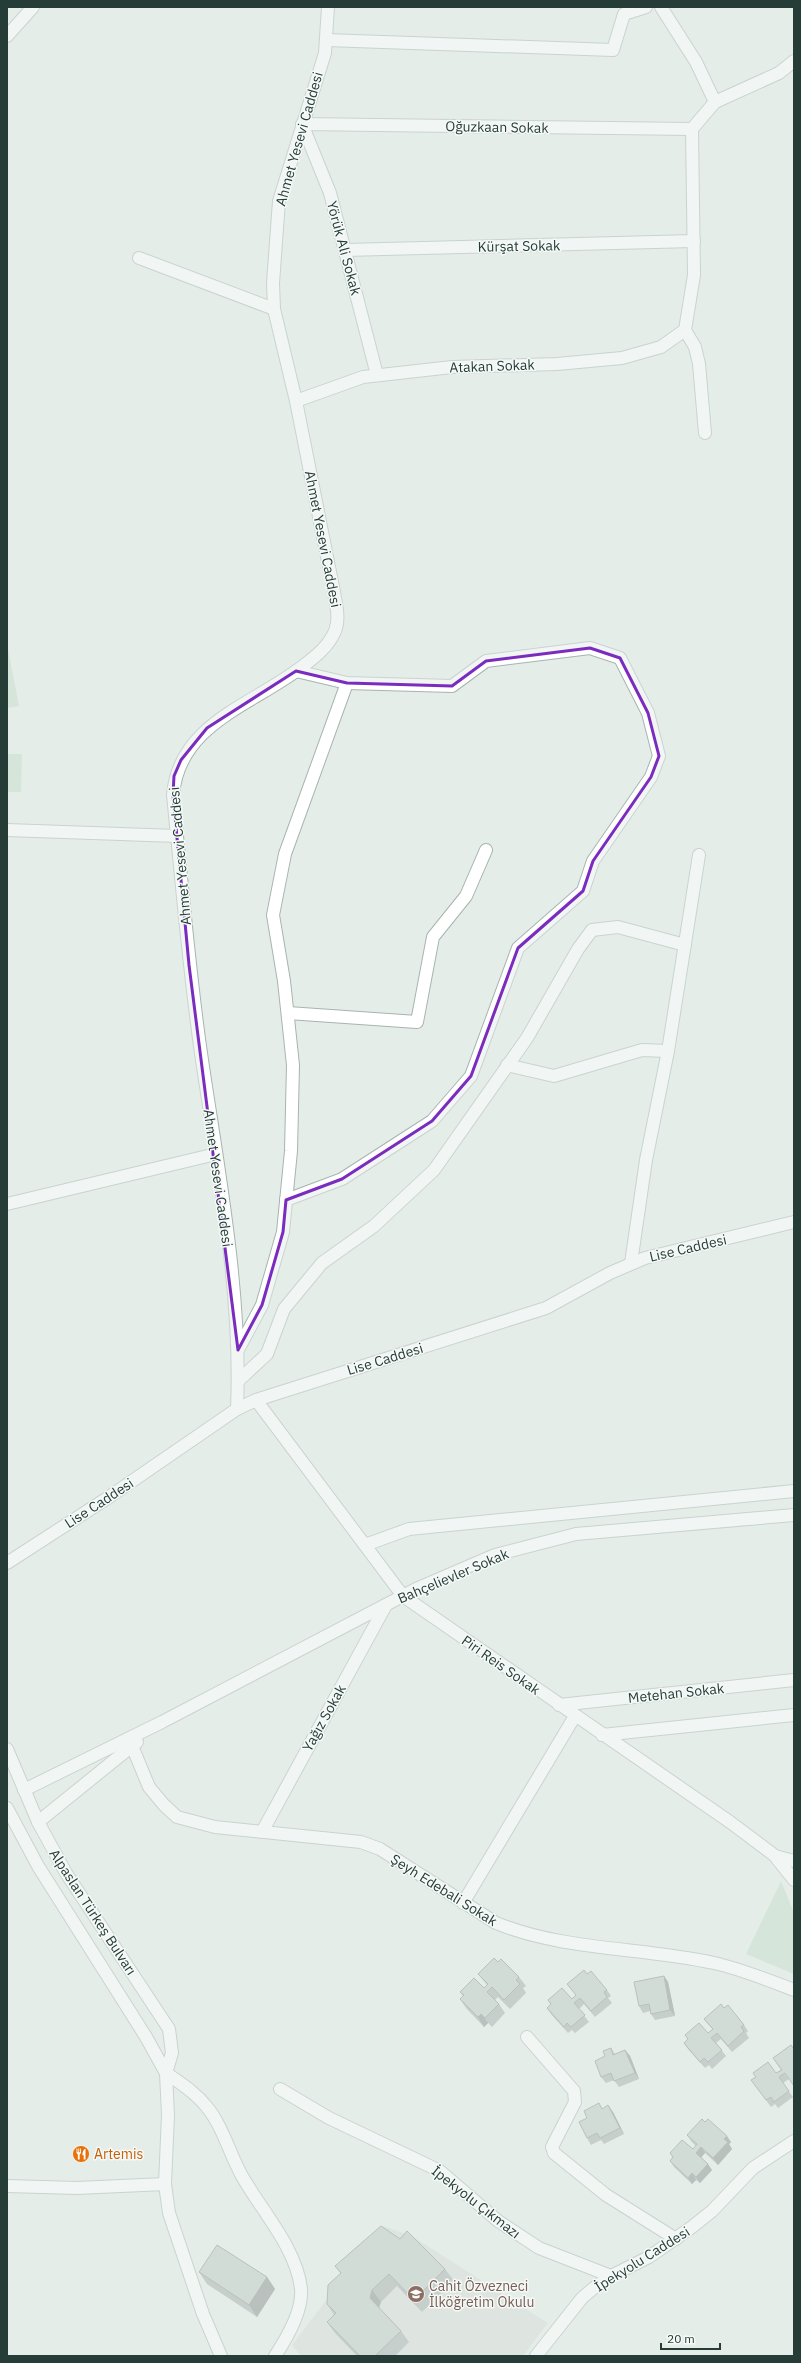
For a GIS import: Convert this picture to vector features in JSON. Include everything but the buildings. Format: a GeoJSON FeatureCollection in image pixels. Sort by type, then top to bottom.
{"type":"FeatureCollection","features":[{"type":"Feature","properties":{"kind":"street"},"geometry":{"type":"LineString","coordinates":[[7,36],[32,7]]}},
{"type":"Feature","properties":{"kind":"street","name":"Ahmet Yesevi Caddesi"},"geometry":{"type":"LineString","coordinates":[[237,1409],[238,1350],[216,1154],[189,965],[172,795],[174,776],[181,760],[191,744],[207,728],[296,671],[328,643],[336,630],[338,613],[296,401],[274,309],[273,269],[279,201],[325,53],[328,7]]}},
{"type":"Feature","properties":{"kind":"street"},"geometry":{"type":"LineString","coordinates":[[326,40],[613,50],[624,14],[646,7]]}},
{"type":"Feature","properties":{"kind":"street"},"geometry":{"type":"LineString","coordinates":[[661,7],[696,62],[716,102]]}},
{"type":"Feature","properties":{"kind":"street"},"geometry":{"type":"LineString","coordinates":[[705,433],[699,364],[695,347],[685,330],[694,275],[692,129],[716,102],[779,73],[794,61]]}},
{"type":"Feature","properties":{"kind":"street","name":"Oğuzkaan Sokak"},"geometry":{"type":"LineString","coordinates":[[302,124],[692,129]]}},
{"type":"Feature","properties":{"kind":"street","name":"Yörük Ali Sokak"},"geometry":{"type":"LineString","coordinates":[[302,124],[330,193],[377,375]]}},
{"type":"Feature","properties":{"kind":"street","name":"Kürşat Sokak"},"geometry":{"type":"LineString","coordinates":[[345,250],[694,242]]}},
{"type":"Feature","properties":{"kind":"street"},"geometry":{"type":"LineString","coordinates":[[139,258],[274,309]]}},
{"type":"Feature","properties":{"kind":"street","name":"Atakan Sokak"},"geometry":{"type":"LineString","coordinates":[[296,401],[363,377],[377,375],[452,367],[557,364],[622,358],[661,347],[685,330]]}},
{"type":"Feature","properties":{"kind":"street"},"geometry":{"type":"LineString","coordinates":[[286,1200],[342,1179],[432,1121],[470,1076],[518,948],[583,891],[593,861],[651,777],[659,756],[648,713],[620,658],[590,648],[486,661],[452,686],[347,683],[296,671]]}},
{"type":"Feature","properties":{"kind":"street"},"geometry":{"type":"LineString","coordinates":[[238,1350],[262,1305],[283,1232],[291,1151],[293,1065],[288,1013],[273,915],[285,854],[347,683]]}},
{"type":"Feature","properties":{"kind":"street"},"geometry":{"type":"LineString","coordinates":[[7,830],[177,836]]}},
{"type":"Feature","properties":{"kind":"street"},"geometry":{"type":"LineString","coordinates":[[288,1013],[417,1022],[433,938],[466,896],[486,850]]}},
{"type":"Feature","properties":{"kind":"street"},"geometry":{"type":"LineString","coordinates":[[631,1263],[646,1160],[668,1050],[699,855]]}},
{"type":"Feature","properties":{"kind":"street"},"geometry":{"type":"LineString","coordinates":[[238,1382],[267,1354],[284,1308],[322,1263],[374,1226],[434,1170],[526,1038],[578,949],[592,930],[618,927],[685,944]]}},
{"type":"Feature","properties":{"kind":"street"},"geometry":{"type":"LineString","coordinates":[[507,1066],[554,1076],[642,1050],[668,1050]]}},
{"type":"Feature","properties":{"kind":"street"},"geometry":{"type":"LineString","coordinates":[[7,1204],[216,1154]]}},
{"type":"Feature","properties":{"kind":"street","name":"Lise Caddesi"},"geometry":{"type":"LineString","coordinates":[[7,1563],[109,1497],[237,1409],[256,1400],[546,1308],[631,1263],[668,1252],[721,1241],[794,1222]]}},
{"type":"Feature","properties":{"kind":"street","name":"Piri Reis Sokak"},"geometry":{"type":"LineString","coordinates":[[256,1400],[402,1596],[774,1855],[794,1880]]}},
{"type":"Feature","properties":{"kind":"street"},"geometry":{"type":"LineString","coordinates":[[364,1545],[409,1529],[794,1491]]}},
{"type":"Feature","properties":{"kind":"street","name":"Bahçelievler Sokak"},"geometry":{"type":"LineString","coordinates":[[162,1722],[402,1596],[495,1555],[558,1537],[794,1515]]}},
{"type":"Feature","properties":{"kind":"street","name":"Yağız Sokak"},"geometry":{"type":"LineString","coordinates":[[262,1832],[386,1605]]}},
{"type":"Feature","properties":{"kind":"street","name":"Metehan Sokak"},"geometry":{"type":"LineString","coordinates":[[559,1705],[794,1680]]}},
{"type":"Feature","properties":{"kind":"street"},"geometry":{"type":"LineString","coordinates":[[602,1735],[794,1715]]}},
{"type":"Feature","properties":{"kind":"street"},"geometry":{"type":"LineString","coordinates":[[463,1903],[575,1716]]}},
{"type":"Feature","properties":{"kind":"street"},"geometry":{"type":"LineString","coordinates":[[38,1822],[162,1722]]}},
{"type":"Feature","properties":{"kind":"street"},"geometry":{"type":"LineString","coordinates":[[24,1790],[162,1722]]}},
{"type":"Feature","properties":{"kind":"street","name":"Şeyh Edebali Sokak"},"geometry":{"type":"LineString","coordinates":[[132,1746],[149,1788],[177,1817],[215,1827],[362,1842],[380,1849],[463,1903],[496,1923],[516,1932],[583,1944],[713,1962],[794,1990]]}},
{"type":"Feature","properties":{"kind":"street","name":"Alpaslan Türkeş Bulvarı"},"geometry":{"type":"LineString","coordinates":[[7,1749],[38,1822],[77,1891],[169,2029],[172,2054],[166,2073],[168,2115],[165,2184],[169,2213],[221,2356]]}},
{"type":"Feature","properties":{"kind":"street","name":"Alpaslan Türkeş Bulvarı"},"geometry":{"type":"LineString","coordinates":[[7,1808],[38,1866],[142,2030],[166,2073]]}},
{"type":"Feature","properties":{"kind":"street"},"geometry":{"type":"LineString","coordinates":[[774,1855],[794,1861]]}},
{"type":"Feature","properties":{"kind":"street"},"geometry":{"type":"LineString","coordinates":[[527,2037],[574,2091],[575,2102],[552,2147],[554,2153],[606,2195],[676,2239]]}},
{"type":"Feature","properties":{"kind":"street"},"geometry":{"type":"LineString","coordinates":[[166,2073],[195,2094],[214,2117],[242,2177],[280,2236],[297,2272],[301,2290],[300,2305],[283,2345],[275,2356]]}},
{"type":"Feature","properties":{"kind":"street","name":"İpekyolu Çıkmazı"},"geometry":{"type":"LineString","coordinates":[[280,2089],[329,2118],[440,2171],[498,2221],[540,2248],[611,2276]]}},
{"type":"Feature","properties":{"kind":"street","name":"İpekyolu Caddesi"},"geometry":{"type":"LineString","coordinates":[[536,2356],[582,2298],[611,2276],[649,2257],[676,2239],[712,2210],[753,2168],[794,2141]]}},
{"type":"Feature","properties":{"kind":"street"},"geometry":{"type":"LineString","coordinates":[[7,2186],[77,2188],[165,2184]]}},
{"type":"Feature","properties":{"kind":"highlighted area"},"geometry":{"type":"Polygon","coordinates":[[[590,648],[620,658],[648,713],[659,756],[651,777],[593,861],[583,891],[518,948],[471,1076],[432,1121],[342,1179],[286,1200],[283,1232],[262,1305],[238,1350],[189,965],[173,795],[174,776],[181,760],[207,728],[296,671],[347,683],[452,686],[486,661],[590,648]]]}},
{"type":"Feature","properties":{"kind":"shaded area","name":"Cahit Özvezneci İlköğretim Okulu"},"geometry":{"type":"Polygon","coordinates":[[[383,2226],[412,2236],[548,2323],[523,2356],[301,2356],[292,2345],[383,2226]]]}},
{"type":"Feature","properties":{"kind":"green space"},"geometry":{"type":"Polygon","coordinates":[[[7,644],[19,706],[7,708],[7,644]]]}},
{"type":"Feature","properties":{"kind":"green space"},"geometry":{"type":"Polygon","coordinates":[[[7,754],[22,754],[21,792],[7,792],[7,754]]]}},
{"type":"Feature","properties":{"kind":"green space"},"geometry":{"type":"Polygon","coordinates":[[[781,1881],[794,1913],[794,1974],[746,1954],[781,1881]]]}},
{"type":"Feature","properties":{"kind":"place","name":"Artemis"},"geometry":{"type":"Point","coordinates":[81,2154]}},
{"type":"Feature","properties":{"kind":"place","name":"Cahit Özvezneci İlköğretim Okulu"},"geometry":{"type":"Point","coordinates":[416,2294]}}]}
